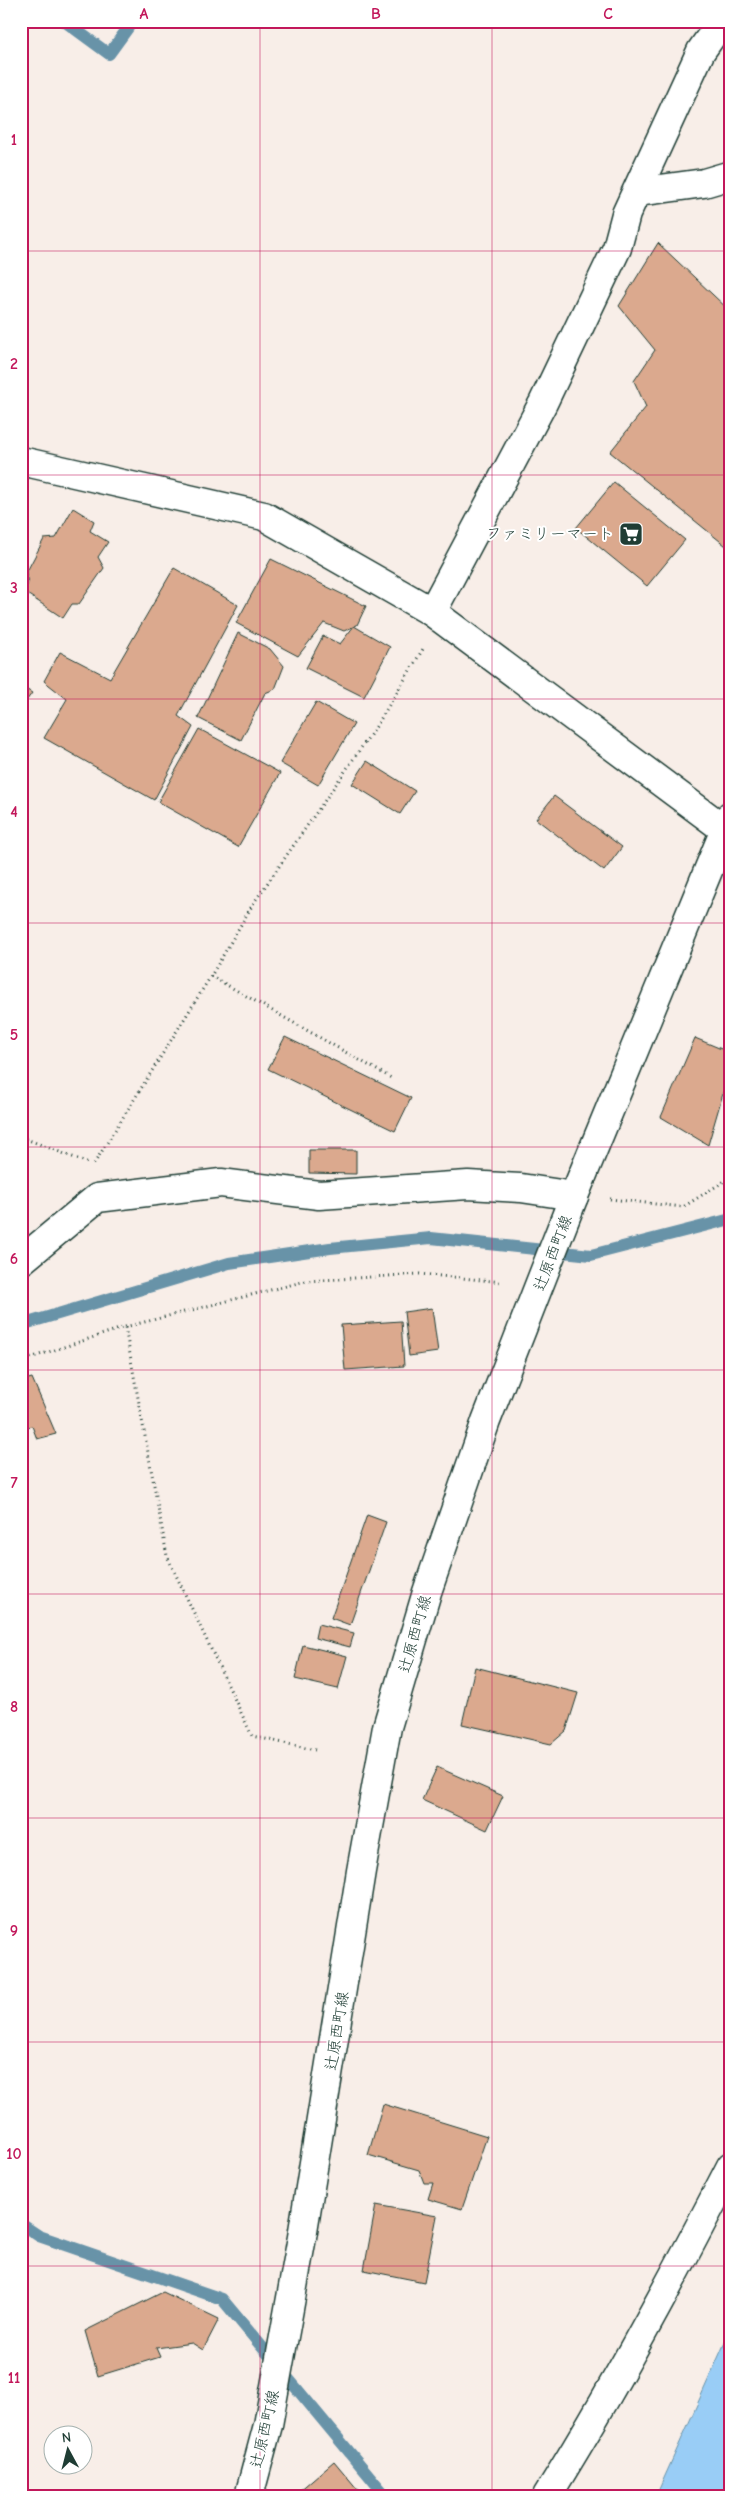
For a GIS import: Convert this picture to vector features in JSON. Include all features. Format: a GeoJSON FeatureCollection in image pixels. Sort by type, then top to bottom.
{"type":"FeatureCollection","features":[{"type":"Feature","properties":{"kind":"street"},"geometry":{"type":"LineString","coordinates":[[439,617],[617,248],[626,214],[638,192],[701,51],[722,21]]}},
{"type":"Feature","properties":{"kind":"street"},"geometry":{"type":"LineString","coordinates":[[638,192],[704,182],[731,175]]}},
{"type":"Feature","properties":{"kind":"street"},"geometry":{"type":"LineString","coordinates":[[21,461],[264,516],[439,617],[729,826]]}},
{"type":"Feature","properties":{"kind":"street","name":"辻原西町線"},"geometry":{"type":"LineString","coordinates":[[249,2496],[273,2398],[387,1727],[453,1511],[574,1196],[729,826]]}},
{"type":"Feature","properties":{"kind":"street"},"geometry":{"type":"LineString","coordinates":[[21,1261],[97,1198],[202,1185],[221,1183],[319,1195],[468,1185],[520,1188],[574,1196]]}},
{"type":"Feature","properties":{"kind":"street"},"geometry":{"type":"LineString","coordinates":[[546,2496],[596,2418],[641,2339],[731,2166]]}},
{"type":"Feature","properties":{"kind":"path"},"geometry":{"type":"LineString","coordinates":[[21,1137],[93,1165],[211,976],[253,904],[377,725],[439,617]]}},
{"type":"Feature","properties":{"kind":"path"},"geometry":{"type":"LineString","coordinates":[[211,976],[393,1079]]}},
{"type":"Feature","properties":{"kind":"path"},"geometry":{"type":"LineString","coordinates":[[574,1196],[683,1207],[731,1177]]}},
{"type":"Feature","properties":{"kind":"path"},"geometry":{"type":"LineString","coordinates":[[21,1361],[125,1327],[306,1281],[420,1274],[541,1286]]}},
{"type":"Feature","properties":{"kind":"path"},"geometry":{"type":"LineString","coordinates":[[125,1327],[167,1556],[252,1736],[315,1750]]}},
{"type":"Feature","properties":{"kind":"water"},"geometry":{"type":"Polygon","coordinates":[[[731,2329],[731,2496],[656,2496],[731,2329]]]}},
{"type":"Feature","properties":{"kind":"building"},"geometry":{"type":"Polygon","coordinates":[[[658,243],[731,312],[731,550],[610,452],[646,407],[634,381],[655,350],[619,306],[658,243]]]}},
{"type":"Feature","properties":{"kind":"building","name":"ファミリーマート"},"geometry":{"type":"Polygon","coordinates":[[[614,482],[685,540],[647,586],[576,528],[614,482]]]}},
{"type":"Feature","properties":{"kind":"building"},"geometry":{"type":"Polygon","coordinates":[[[73,508],[94,521],[90,531],[108,542],[98,557],[104,568],[79,604],[72,604],[63,618],[24,592],[28,583],[26,573],[44,539],[56,538],[73,508]]]}},
{"type":"Feature","properties":{"kind":"building"},"geometry":{"type":"Polygon","coordinates":[[[271,559],[366,606],[357,625],[344,631],[324,623],[298,656],[236,623],[271,559]]]}},
{"type":"Feature","properties":{"kind":"building"},"geometry":{"type":"Polygon","coordinates":[[[174,568],[238,605],[178,716],[193,727],[154,800],[44,738],[67,699],[44,681],[60,652],[110,678],[174,568]]]}},
{"type":"Feature","properties":{"kind":"building"},"geometry":{"type":"Polygon","coordinates":[[[354,626],[390,647],[364,697],[306,668],[323,636],[340,644],[354,626]]]}},
{"type":"Feature","properties":{"kind":"building"},"geometry":{"type":"Polygon","coordinates":[[[238,633],[270,649],[284,666],[275,689],[265,693],[241,740],[198,718],[238,633]]]}},
{"type":"Feature","properties":{"kind":"building"},"geometry":{"type":"Polygon","coordinates":[[[21,686],[32,693],[21,708],[21,686]]]}},
{"type":"Feature","properties":{"kind":"building"},"geometry":{"type":"Polygon","coordinates":[[[316,702],[354,724],[318,785],[280,763],[316,702]]]}},
{"type":"Feature","properties":{"kind":"building"},"geometry":{"type":"Polygon","coordinates":[[[199,729],[280,773],[238,847],[158,802],[199,729]]]}},
{"type":"Feature","properties":{"kind":"building"},"geometry":{"type":"Polygon","coordinates":[[[367,761],[415,791],[400,814],[352,784],[367,761]]]}},
{"type":"Feature","properties":{"kind":"building"},"geometry":{"type":"Polygon","coordinates":[[[554,796],[622,847],[604,871],[536,819],[554,796]]]}},
{"type":"Feature","properties":{"kind":"building"},"geometry":{"type":"Polygon","coordinates":[[[285,1037],[411,1098],[395,1131],[268,1069],[285,1037]]]}},
{"type":"Feature","properties":{"kind":"building"},"geometry":{"type":"Polygon","coordinates":[[[695,1038],[731,1053],[731,1066],[708,1145],[661,1117],[695,1038]]]}},
{"type":"Feature","properties":{"kind":"building"},"geometry":{"type":"Polygon","coordinates":[[[309,1150],[356,1150],[356,1174],[309,1173],[309,1150]]]}},
{"type":"Feature","properties":{"kind":"building"},"geometry":{"type":"Polygon","coordinates":[[[432,1308],[438,1352],[409,1356],[404,1312],[432,1308]]]}},
{"type":"Feature","properties":{"kind":"building"},"geometry":{"type":"Polygon","coordinates":[[[401,1321],[404,1366],[345,1370],[341,1325],[401,1321]]]}},
{"type":"Feature","properties":{"kind":"building"},"geometry":{"type":"Polygon","coordinates":[[[32,1378],[56,1434],[37,1439],[32,1426],[21,1428],[21,1381],[32,1378]]]}},
{"type":"Feature","properties":{"kind":"building"},"geometry":{"type":"Polygon","coordinates":[[[367,1515],[386,1522],[350,1625],[331,1618],[367,1515]]]}},
{"type":"Feature","properties":{"kind":"building"},"geometry":{"type":"Polygon","coordinates":[[[318,1624],[354,1633],[350,1647],[315,1638],[318,1624]]]}},
{"type":"Feature","properties":{"kind":"building"},"geometry":{"type":"Polygon","coordinates":[[[303,1645],[347,1656],[338,1689],[295,1679],[303,1645]]]}},
{"type":"Feature","properties":{"kind":"building"},"geometry":{"type":"Polygon","coordinates":[[[475,1667],[578,1693],[566,1731],[551,1744],[462,1724],[475,1667]]]}},
{"type":"Feature","properties":{"kind":"building"},"geometry":{"type":"Polygon","coordinates":[[[437,1767],[503,1796],[487,1830],[422,1800],[437,1767]]]}},
{"type":"Feature","properties":{"kind":"building"},"geometry":{"type":"Polygon","coordinates":[[[383,2104],[487,2136],[462,2209],[428,2199],[433,2183],[424,2183],[419,2170],[368,2155],[383,2104]]]}},
{"type":"Feature","properties":{"kind":"building"},"geometry":{"type":"Polygon","coordinates":[[[376,2205],[437,2216],[424,2282],[364,2270],[376,2205]]]}},
{"type":"Feature","properties":{"kind":"building"},"geometry":{"type":"Polygon","coordinates":[[[163,2292],[219,2319],[203,2350],[192,2343],[156,2348],[160,2357],[98,2376],[85,2331],[163,2292]]]}},
{"type":"Feature","properties":{"kind":"building"},"geometry":{"type":"Polygon","coordinates":[[[334,2461],[363,2496],[302,2496],[298,2492],[334,2461]]]}},
{"type":"Feature","properties":{"kind":"waterway"},"geometry":{"type":"LineString","coordinates":[[64,21],[109,54],[133,21]]}},
{"type":"Feature","properties":{"kind":"waterway"},"geometry":{"type":"LineString","coordinates":[[21,1325],[229,1263],[330,1248],[431,1238],[591,1255],[731,1219]]}},
{"type":"Feature","properties":{"kind":"waterway"},"geometry":{"type":"LineString","coordinates":[[21,2224],[39,2236],[222,2299],[386,2496]]}},
{"type":"Feature","properties":{"kind":"place","name":"ファミリーマート"},"geometry":{"type":"Point","coordinates":[631,534]}}]}
